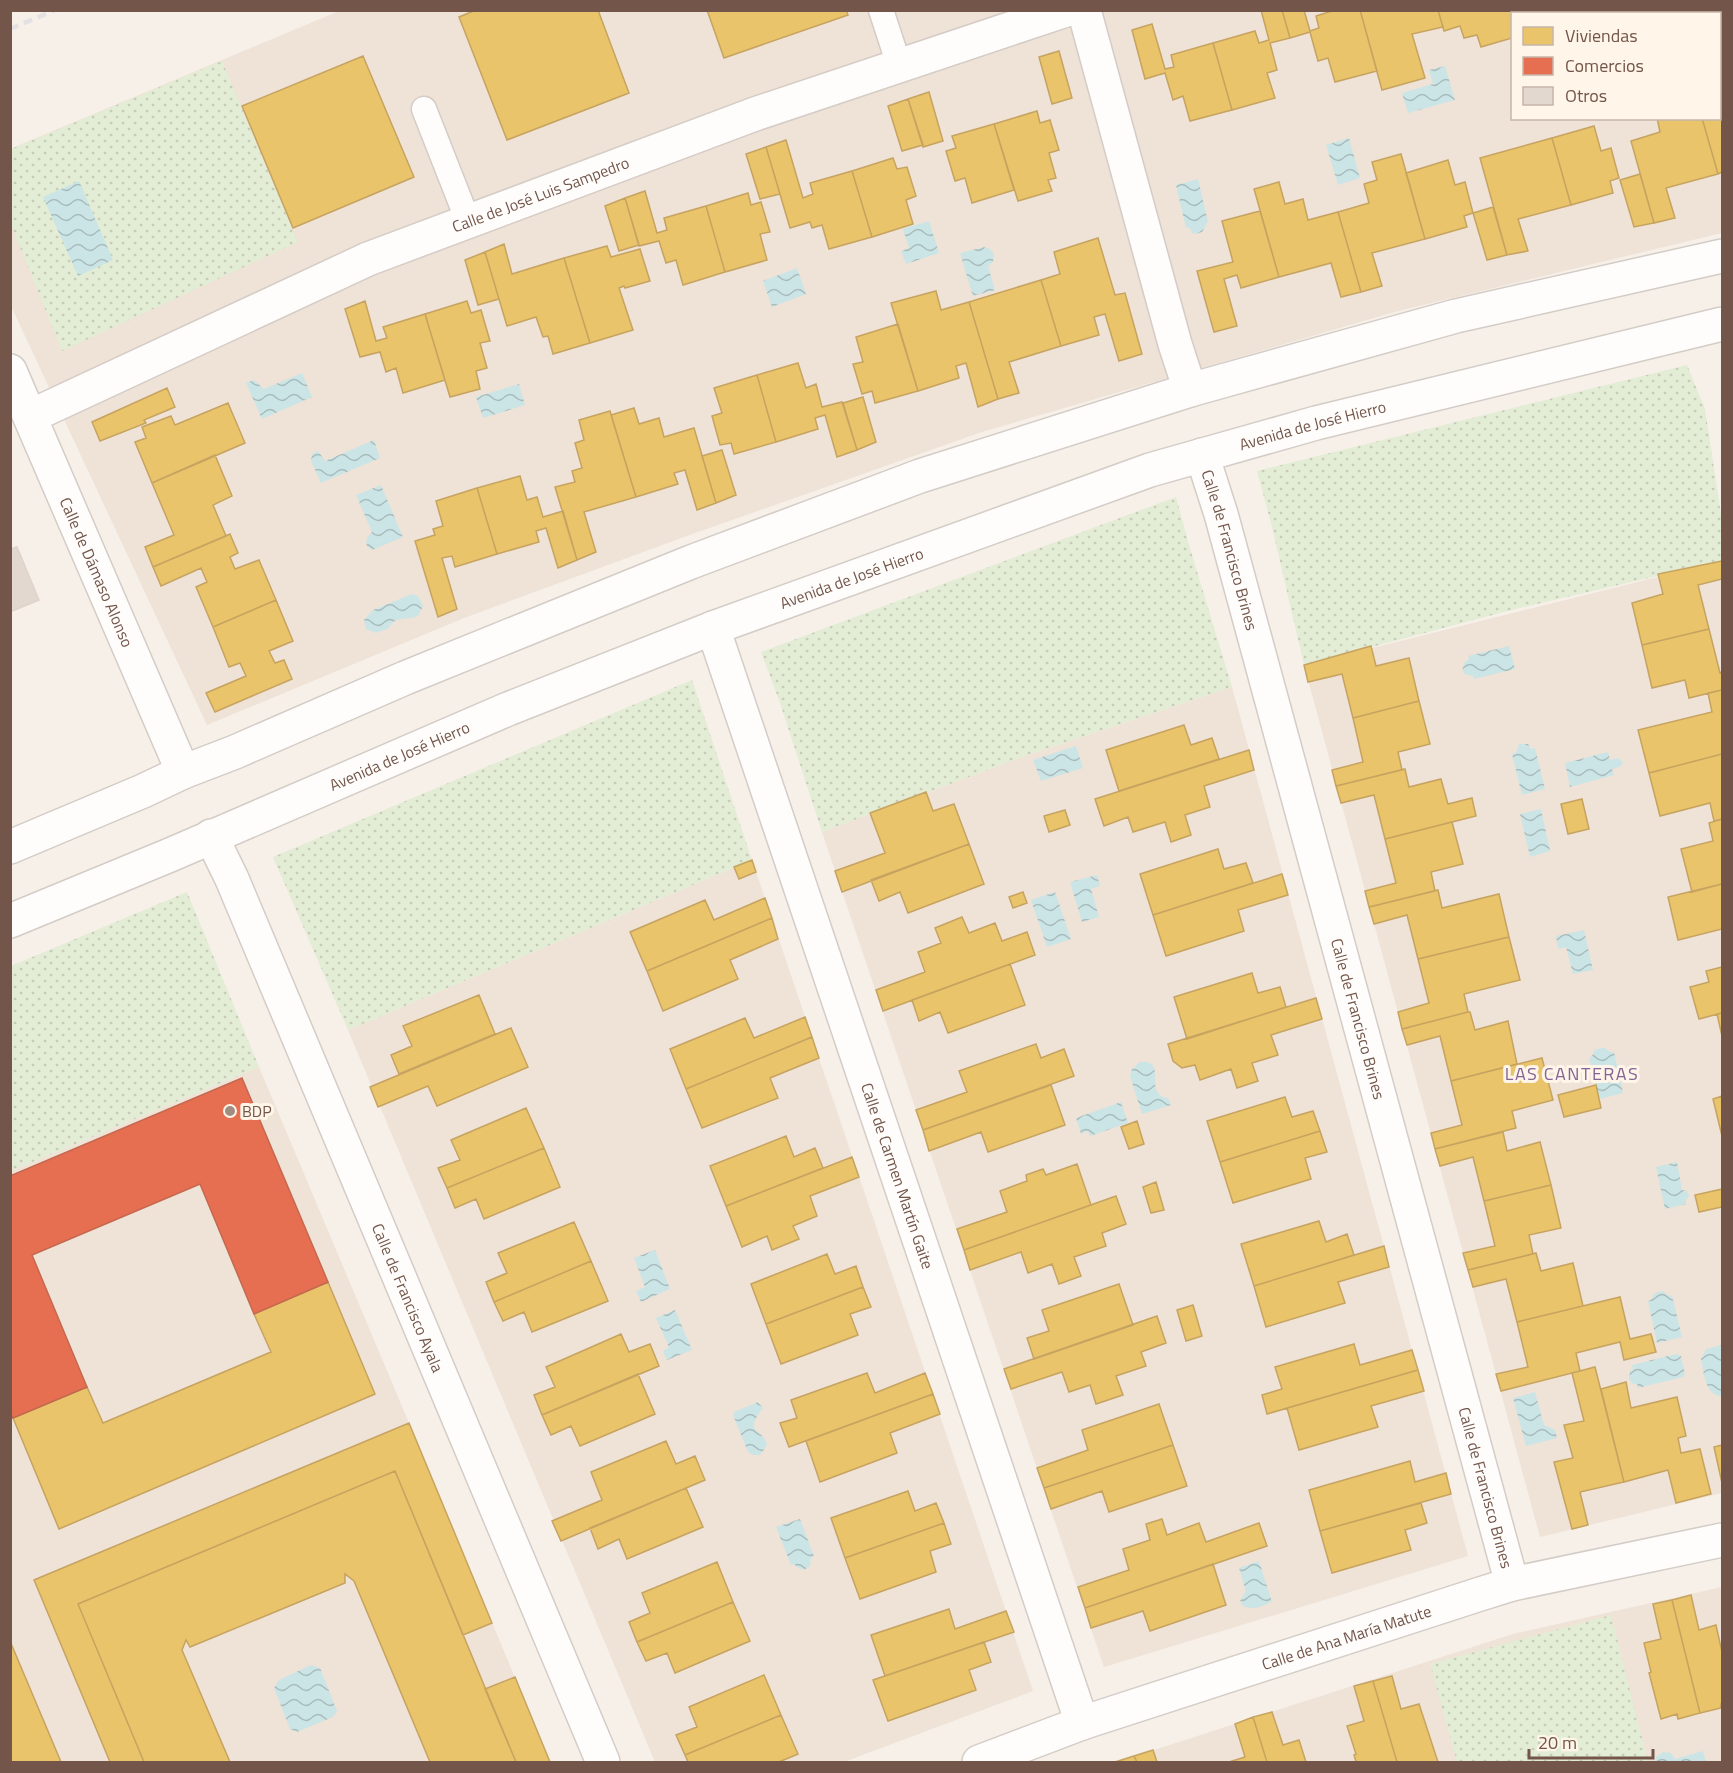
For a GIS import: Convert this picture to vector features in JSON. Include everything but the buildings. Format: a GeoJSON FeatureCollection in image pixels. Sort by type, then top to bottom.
{"type":"FeatureCollection","features":[{"type":"Feature","properties":{"kind":"street","name":"Calle de José Luis Sampedro"},"geometry":{"type":"LineString","coordinates":[[31,416],[368,259],[755,114],[1066,10]]}},
{"type":"Feature","properties":{"kind":"street"},"geometry":{"type":"LineString","coordinates":[[1084,10],[1174,344],[1190,390]]}},
{"type":"Feature","properties":{"kind":"street"},"geometry":{"type":"LineString","coordinates":[[10,847],[405,678],[691,562],[920,476],[1190,390],[1456,316],[1722,256]]}},
{"type":"Feature","properties":{"kind":"street","name":"Avenida de José Hierro"},"geometry":{"type":"LineString","coordinates":[[10,921],[508,709],[713,628],[1150,470],[1316,423],[1721,333]]}},
{"type":"Feature","properties":{"kind":"street","name":"Calle de Dámaso Alonso"},"geometry":{"type":"LineString","coordinates":[[10,371],[183,772]]}},
{"type":"Feature","properties":{"kind":"street","name":"Calle de Francisco Brines"},"geometry":{"type":"LineString","coordinates":[[1202,454],[1221,514],[1512,1584]]}},
{"type":"Feature","properties":{"kind":"street","name":"Calle de Carmen Martín Gaite"},"geometry":{"type":"LineString","coordinates":[[713,628],[1082,1723]]}},
{"type":"Feature","properties":{"kind":"street","name":"Calle de Francisco Ayala"},"geometry":{"type":"LineString","coordinates":[[211,836],[232,879],[603,1762]]}},
{"type":"Feature","properties":{"kind":"street","name":"Calle de Ana María Matute"},"geometry":{"type":"LineString","coordinates":[[979,1762],[1082,1723],[1512,1584],[1722,1540]]}},
{"type":"Feature","properties":{"kind":"lane"},"geometry":{"type":"LineString","coordinates":[[881,10],[899,65]]}},
{"type":"Feature","properties":{"kind":"lane"},"geometry":{"type":"LineString","coordinates":[[424,109],[468,221]]}},
{"type":"Feature","properties":{"kind":"shaded area"},"geometry":{"type":"Polygon","coordinates":[[[339,11],[1722,11],[1722,233],[1398,311],[982,432],[684,537],[464,618],[207,725],[11,306],[10,149],[339,11]]]}},
{"type":"Feature","properties":{"kind":"shaded area"},"geometry":{"type":"Polygon","coordinates":[[[1722,561],[1722,1493],[1540,1537],[1304,665],[1722,561]]]}},
{"type":"Feature","properties":{"kind":"shaded area"},"geometry":{"type":"Polygon","coordinates":[[[1232,687],[1468,1556],[1104,1667],[822,832],[1025,756],[1232,687]]]}},
{"type":"Feature","properties":{"kind":"shaded area"},"geometry":{"type":"Polygon","coordinates":[[[752,860],[1033,1691],[844,1762],[655,1762],[348,1030],[752,860]]]}},
{"type":"Feature","properties":{"kind":"shaded area"},"geometry":{"type":"Polygon","coordinates":[[[259,1067],[550,1762],[11,1762],[11,1171],[259,1067]]]}},
{"type":"Feature","properties":{"kind":"shaded area"},"geometry":{"type":"Polygon","coordinates":[[[1722,1587],[1722,1762],[1117,1762],[1513,1634],[1722,1587]]]}},
{"type":"Feature","properties":{"kind":"green space"},"geometry":{"type":"Polygon","coordinates":[[[222,61],[298,242],[62,351],[11,225],[11,149],[222,61]]]}},
{"type":"Feature","properties":{"kind":"green space"},"geometry":{"type":"Polygon","coordinates":[[[1687,365],[1705,409],[1722,521],[1722,561],[1515,609],[1304,665],[1257,471],[1687,365]]]}},
{"type":"Feature","properties":{"kind":"green space"},"geometry":{"type":"Polygon","coordinates":[[[1176,497],[1232,687],[1025,756],[822,832],[761,652],[1176,497]]]}},
{"type":"Feature","properties":{"kind":"green space"},"geometry":{"type":"Polygon","coordinates":[[[692,680],[752,860],[348,1030],[273,857],[692,680]]]}},
{"type":"Feature","properties":{"kind":"green space"},"geometry":{"type":"Polygon","coordinates":[[[187,892],[259,1067],[11,1171],[11,966],[187,892]]]}},
{"type":"Feature","properties":{"kind":"green space"},"geometry":{"type":"Polygon","coordinates":[[[1611,1615],[1648,1762],[1457,1762],[1430,1664],[1611,1615]]]}},
{"type":"Feature","properties":{"kind":"water"},"geometry":{"type":"Polygon","coordinates":[[[1445,66],[1455,100],[1408,113],[1402,93],[1433,84],[1429,70],[1445,66]]]}},
{"type":"Feature","properties":{"kind":"water"},"geometry":{"type":"Polygon","coordinates":[[[1349,138],[1360,178],[1338,185],[1326,145],[1349,138]]]}},
{"type":"Feature","properties":{"kind":"water"},"geometry":{"type":"Polygon","coordinates":[[[1198,179],[1208,222],[1202,232],[1196,234],[1192,233],[1189,227],[1186,228],[1176,185],[1198,179]]]}},
{"type":"Feature","properties":{"kind":"water"},"geometry":{"type":"Polygon","coordinates":[[[79,181],[113,260],[78,276],[43,197],[79,181]]]}},
{"type":"Feature","properties":{"kind":"water"},"geometry":{"type":"Polygon","coordinates":[[[929,221],[939,253],[906,264],[901,251],[909,248],[903,229],[929,221]]]}},
{"type":"Feature","properties":{"kind":"water"},"geometry":{"type":"Polygon","coordinates":[[[984,247],[990,249],[994,254],[993,262],[988,266],[995,290],[973,296],[960,253],[984,247]]]}},
{"type":"Feature","properties":{"kind":"water"},"geometry":{"type":"Polygon","coordinates":[[[797,268],[806,294],[772,307],[763,281],[797,268]]]}},
{"type":"Feature","properties":{"kind":"water"},"geometry":{"type":"Polygon","coordinates":[[[302,373],[312,397],[262,419],[246,383],[254,380],[264,389],[302,373]]]}},
{"type":"Feature","properties":{"kind":"water"},"geometry":{"type":"Polygon","coordinates":[[[519,384],[525,405],[483,418],[476,397],[519,384]]]}},
{"type":"Feature","properties":{"kind":"water"},"geometry":{"type":"Polygon","coordinates":[[[374,440],[380,458],[321,483],[311,461],[312,454],[318,451],[325,461],[374,440]]]}},
{"type":"Feature","properties":{"kind":"water"},"geometry":{"type":"Polygon","coordinates":[[[381,485],[403,537],[372,550],[367,546],[366,541],[372,532],[356,495],[381,485]]]}},
{"type":"Feature","properties":{"kind":"water"},"geometry":{"type":"Polygon","coordinates":[[[412,594],[418,596],[423,606],[418,616],[395,621],[389,628],[376,633],[366,629],[364,620],[373,610],[412,594]]]}},
{"type":"Feature","properties":{"kind":"water"},"geometry":{"type":"Polygon","coordinates":[[[1509,646],[1515,669],[1474,679],[1473,676],[1464,674],[1463,667],[1469,659],[1468,656],[1509,646]]]}},
{"type":"Feature","properties":{"kind":"water"},"geometry":{"type":"Polygon","coordinates":[[[1519,744],[1528,744],[1531,749],[1535,748],[1545,789],[1522,795],[1512,754],[1516,753],[1519,744]]]}},
{"type":"Feature","properties":{"kind":"water"},"geometry":{"type":"Polygon","coordinates":[[[1076,746],[1083,768],[1041,781],[1033,760],[1076,746]]]}},
{"type":"Feature","properties":{"kind":"water"},"geometry":{"type":"Polygon","coordinates":[[[1608,752],[1610,760],[1618,758],[1623,763],[1620,767],[1612,769],[1614,775],[1570,787],[1565,763],[1608,752]]]}},
{"type":"Feature","properties":{"kind":"water"},"geometry":{"type":"Polygon","coordinates":[[[1541,809],[1550,851],[1530,857],[1520,814],[1541,809]]]}},
{"type":"Feature","properties":{"kind":"water"},"geometry":{"type":"Polygon","coordinates":[[[1097,875],[1100,886],[1091,889],[1099,917],[1082,922],[1070,882],[1097,875]]]}},
{"type":"Feature","properties":{"kind":"water"},"geometry":{"type":"Polygon","coordinates":[[[1055,892],[1071,939],[1047,947],[1031,900],[1055,892]]]}},
{"type":"Feature","properties":{"kind":"water"},"geometry":{"type":"Polygon","coordinates":[[[1584,930],[1593,970],[1573,974],[1566,947],[1558,949],[1556,936],[1584,930]]]}},
{"type":"Feature","properties":{"kind":"water"},"geometry":{"type":"Polygon","coordinates":[[[1601,1048],[1614,1052],[1623,1093],[1599,1099],[1589,1058],[1595,1050],[1601,1048]]]}},
{"type":"Feature","properties":{"kind":"water"},"geometry":{"type":"Polygon","coordinates":[[[1140,1062],[1153,1066],[1157,1091],[1168,1098],[1171,1105],[1142,1114],[1130,1076],[1132,1069],[1140,1062]]]}},
{"type":"Feature","properties":{"kind":"water"},"geometry":{"type":"Polygon","coordinates":[[[1121,1102],[1128,1123],[1090,1136],[1088,1131],[1081,1134],[1076,1118],[1121,1102]]]}},
{"type":"Feature","properties":{"kind":"water"},"geometry":{"type":"Polygon","coordinates":[[[1677,1162],[1682,1190],[1687,1191],[1689,1196],[1686,1204],[1665,1209],[1656,1167],[1677,1162]]]}},
{"type":"Feature","properties":{"kind":"water"},"geometry":{"type":"Polygon","coordinates":[[[655,1250],[670,1289],[641,1302],[636,1291],[645,1287],[634,1258],[655,1250]]]}},
{"type":"Feature","properties":{"kind":"water"},"geometry":{"type":"Polygon","coordinates":[[[1663,1291],[1668,1296],[1672,1295],[1682,1337],[1657,1343],[1648,1301],[1655,1293],[1663,1291]]]}},
{"type":"Feature","properties":{"kind":"water"},"geometry":{"type":"Polygon","coordinates":[[[675,1310],[692,1350],[667,1360],[663,1351],[669,1347],[656,1318],[675,1310]]]}},
{"type":"Feature","properties":{"kind":"water"},"geometry":{"type":"Polygon","coordinates":[[[1722,1345],[1722,1396],[1716,1395],[1709,1388],[1704,1377],[1701,1359],[1706,1349],[1722,1345]]]}},
{"type":"Feature","properties":{"kind":"water"},"geometry":{"type":"Polygon","coordinates":[[[1676,1354],[1681,1356],[1685,1374],[1683,1377],[1638,1388],[1637,1384],[1633,1384],[1629,1379],[1630,1371],[1633,1369],[1632,1365],[1676,1354]]]}},
{"type":"Feature","properties":{"kind":"water"},"geometry":{"type":"Polygon","coordinates":[[[1535,1392],[1544,1425],[1555,1430],[1557,1438],[1526,1446],[1513,1398],[1535,1392]]]}},
{"type":"Feature","properties":{"kind":"water"},"geometry":{"type":"Polygon","coordinates":[[[758,1402],[763,1408],[754,1427],[765,1439],[767,1445],[760,1455],[753,1455],[748,1452],[733,1415],[734,1412],[758,1402]]]}},
{"type":"Feature","properties":{"kind":"water"},"geometry":{"type":"Polygon","coordinates":[[[800,1519],[814,1556],[811,1558],[810,1566],[804,1570],[794,1564],[791,1565],[776,1527],[800,1519]]]}},
{"type":"Feature","properties":{"kind":"water"},"geometry":{"type":"Polygon","coordinates":[[[1259,1561],[1272,1602],[1250,1608],[1243,1606],[1240,1601],[1246,1591],[1239,1568],[1259,1561]]]}},
{"type":"Feature","properties":{"kind":"water"},"geometry":{"type":"Polygon","coordinates":[[[311,1665],[320,1668],[337,1711],[333,1717],[297,1732],[290,1729],[274,1688],[279,1680],[311,1665]]]}},
{"type":"Feature","properties":{"kind":"water"},"geometry":{"type":"Polygon","coordinates":[[[1703,1751],[1706,1762],[1655,1762],[1656,1757],[1663,1752],[1671,1753],[1675,1759],[1703,1751]]]}},
{"type":"Feature","properties":{"kind":"railway"},"geometry":{"type":"LineString","coordinates":[[10,29],[55,10]]}},
{"type":"Feature","properties":{"kind":"place","name":"BDP"},"geometry":{"type":"Point","coordinates":[230,1111]}},
{"type":"Feature","properties":{"kind":"district","name":"LAS CANTERAS"},"geometry":{"type":"Point","coordinates":[1572,1074]}}]}
